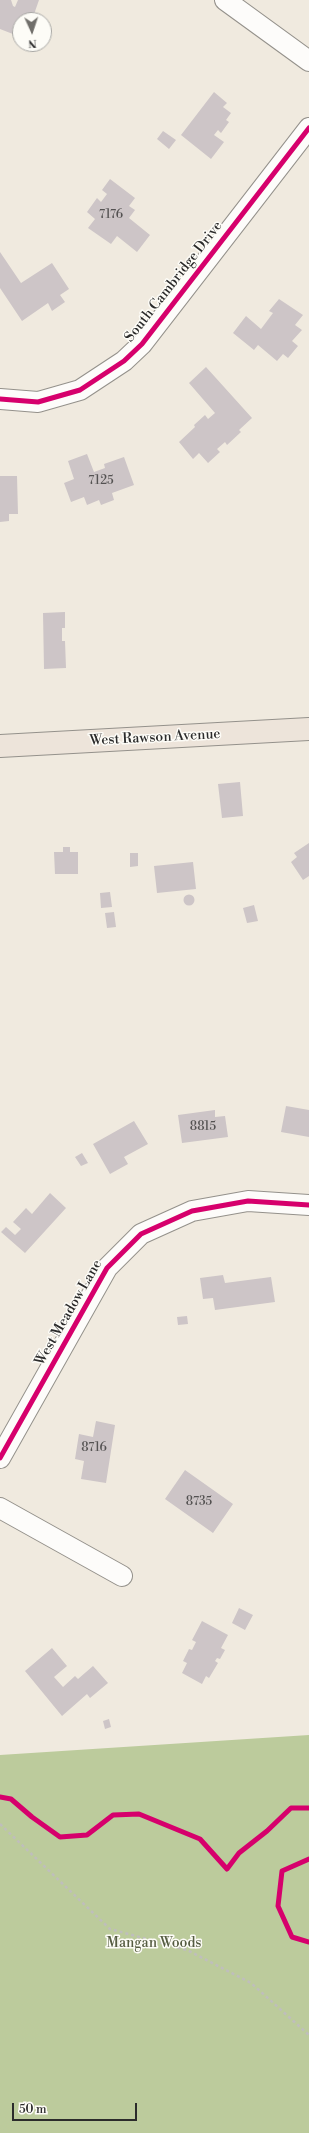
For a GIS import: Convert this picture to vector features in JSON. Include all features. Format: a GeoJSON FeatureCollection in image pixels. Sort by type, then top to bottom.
{"type":"FeatureCollection","features":[{"type":"Feature","properties":{"kind":"main road","name":"West Rawson Avenue"},"geometry":{"type":"LineString","coordinates":[[0,746],[309,729]]}},
{"type":"Feature","properties":{"kind":"street"},"geometry":{"type":"LineString","coordinates":[[225,0],[309,61]]}},
{"type":"Feature","properties":{"kind":"street","name":"South Cambridge Drive"},"geometry":{"type":"LineString","coordinates":[[0,399],[38,402],[80,390],[124,361],[142,344],[309,128]]}},
{"type":"Feature","properties":{"kind":"street","name":"West Meadow Lane"},"geometry":{"type":"LineString","coordinates":[[0,1458],[107,1268],[141,1234],[192,1212],[248,1201],[309,1205]]}},
{"type":"Feature","properties":{"kind":"street"},"geometry":{"type":"LineString","coordinates":[[0,1508],[122,1576]]}},
{"type":"Feature","properties":{"kind":"path"},"geometry":{"type":"LineString","coordinates":[[0,1824],[110,1929],[187,1950],[251,1983],[309,2035]]}},
{"type":"Feature","properties":{"kind":"green space","name":"Mangan Woods"},"geometry":{"type":"Polygon","coordinates":[[[309,1735],[309,2133],[0,2133],[0,1755],[309,1735]]]}},
{"type":"Feature","properties":{"kind":"building"},"geometry":{"type":"Polygon","coordinates":[[[0,0],[11,0],[13,6],[15,7],[18,0],[39,0],[35,12],[12,12],[12,34],[0,29],[0,0]]]}},
{"type":"Feature","properties":{"kind":"building"},"geometry":{"type":"Polygon","coordinates":[[[214,92],[227,103],[223,107],[231,113],[226,120],[229,122],[221,133],[218,130],[214,135],[224,142],[211,159],[181,135],[214,92]]]}},
{"type":"Feature","properties":{"kind":"building"},"geometry":{"type":"Polygon","coordinates":[[[163,131],[176,140],[169,149],[157,139],[163,131]]]}},
{"type":"Feature","properties":{"kind":"building"},"geometry":{"type":"Polygon","coordinates":[[[110,179],[135,198],[129,206],[135,210],[129,218],[150,235],[137,252],[117,236],[111,244],[88,228],[95,219],[87,212],[97,198],[101,202],[107,194],[102,190],[110,179]]]}},
{"type":"Feature","properties":{"kind":"building"},"geometry":{"type":"Polygon","coordinates":[[[0,252],[21,283],[52,263],[69,289],[60,295],[65,302],[52,311],[48,303],[22,321],[0,288],[0,252]]]}},
{"type":"Feature","properties":{"kind":"building"},"geometry":{"type":"Polygon","coordinates":[[[279,299],[303,315],[295,325],[302,330],[292,341],[298,346],[288,358],[283,354],[277,361],[258,345],[254,350],[233,333],[246,316],[261,329],[273,313],[269,311],[279,299]]]}},
{"type":"Feature","properties":{"kind":"building"},"geometry":{"type":"Polygon","coordinates":[[[206,367],[252,418],[239,430],[241,432],[227,445],[225,442],[217,449],[220,452],[208,463],[199,453],[193,459],[179,442],[205,415],[208,419],[215,413],[189,383],[206,367]]]}},
{"type":"Feature","properties":{"kind":"building"},"geometry":{"type":"Polygon","coordinates":[[[87,454],[94,472],[105,468],[104,464],[124,457],[134,485],[112,493],[114,500],[101,505],[99,500],[87,505],[84,497],[71,502],[64,483],[74,479],[68,461],[87,454]]]}},
{"type":"Feature","properties":{"kind":"building"},"geometry":{"type":"Polygon","coordinates":[[[0,476],[17,476],[18,514],[9,514],[9,521],[0,522],[0,476]]]}},
{"type":"Feature","properties":{"kind":"building"},"geometry":{"type":"Polygon","coordinates":[[[65,612],[65,628],[62,628],[62,641],[65,641],[66,668],[44,669],[43,613],[65,612]]]}},
{"type":"Feature","properties":{"kind":"building"},"geometry":{"type":"Polygon","coordinates":[[[240,782],[243,816],[222,818],[218,784],[240,782]]]}},
{"type":"Feature","properties":{"kind":"building"},"geometry":{"type":"Polygon","coordinates":[[[309,843],[309,876],[303,880],[291,862],[297,857],[294,853],[309,843]]]}},
{"type":"Feature","properties":{"kind":"building"},"geometry":{"type":"Polygon","coordinates":[[[63,847],[70,847],[70,852],[78,852],[78,874],[55,874],[54,852],[63,852],[63,847]]]}},
{"type":"Feature","properties":{"kind":"building"},"geometry":{"type":"Polygon","coordinates":[[[130,853],[138,853],[138,866],[130,867],[130,853]]]}},
{"type":"Feature","properties":{"kind":"building"},"geometry":{"type":"Polygon","coordinates":[[[193,862],[196,889],[157,893],[154,866],[193,862]]]}},
{"type":"Feature","properties":{"kind":"building"},"geometry":{"type":"Polygon","coordinates":[[[110,892],[112,907],[101,908],[100,893],[110,892]]]}},
{"type":"Feature","properties":{"kind":"building"},"geometry":{"type":"Polygon","coordinates":[[[187,895],[191,895],[193,896],[193,904],[187,905],[184,902],[184,898],[187,895]]]}},
{"type":"Feature","properties":{"kind":"building"},"geometry":{"type":"Polygon","coordinates":[[[254,905],[258,921],[247,923],[243,908],[254,905]]]}},
{"type":"Feature","properties":{"kind":"building"},"geometry":{"type":"Polygon","coordinates":[[[114,912],[116,927],[107,928],[105,913],[114,912]]]}},
{"type":"Feature","properties":{"kind":"building"},"geometry":{"type":"Polygon","coordinates":[[[286,1106],[309,1110],[309,1137],[281,1132],[286,1106]]]}},
{"type":"Feature","properties":{"kind":"building"},"geometry":{"type":"Polygon","coordinates":[[[215,1110],[215,1117],[225,1116],[228,1137],[182,1143],[178,1115],[215,1110]]]}},
{"type":"Feature","properties":{"kind":"building"},"geometry":{"type":"Polygon","coordinates":[[[134,1121],[148,1144],[124,1157],[128,1164],[110,1174],[93,1144],[134,1121]]]}},
{"type":"Feature","properties":{"kind":"building"},"geometry":{"type":"Polygon","coordinates":[[[82,1153],[88,1163],[81,1166],[75,1157],[82,1153]]]}},
{"type":"Feature","properties":{"kind":"building"},"geometry":{"type":"Polygon","coordinates":[[[50,1193],[66,1208],[25,1253],[1,1232],[6,1227],[15,1235],[21,1229],[13,1222],[26,1208],[32,1214],[50,1193]]]}},
{"type":"Feature","properties":{"kind":"building"},"geometry":{"type":"Polygon","coordinates":[[[223,1275],[225,1283],[271,1277],[275,1302],[215,1310],[213,1298],[203,1299],[200,1278],[223,1275]]]}},
{"type":"Feature","properties":{"kind":"building"},"geometry":{"type":"Polygon","coordinates":[[[187,1316],[188,1324],[178,1325],[177,1317],[187,1316]]]}},
{"type":"Feature","properties":{"kind":"building"},"geometry":{"type":"Polygon","coordinates":[[[96,1421],[115,1425],[106,1483],[81,1479],[84,1461],[75,1459],[79,1434],[93,1437],[96,1421]]]}},
{"type":"Feature","properties":{"kind":"building"},"geometry":{"type":"Polygon","coordinates":[[[185,1470],[233,1504],[213,1533],[165,1499],[185,1470]]]}},
{"type":"Feature","properties":{"kind":"building"},"geometry":{"type":"Polygon","coordinates":[[[239,1608],[253,1615],[245,1630],[232,1623],[239,1608]]]}},
{"type":"Feature","properties":{"kind":"building"},"geometry":{"type":"Polygon","coordinates":[[[202,1621],[228,1635],[221,1648],[225,1650],[220,1659],[217,1658],[215,1661],[218,1663],[209,1678],[206,1676],[202,1684],[182,1673],[187,1663],[183,1661],[189,1649],[192,1650],[196,1642],[192,1640],[202,1621]]]}},
{"type":"Feature","properties":{"kind":"building"},"geometry":{"type":"Polygon","coordinates":[[[52,1648],[67,1666],[54,1677],[63,1687],[75,1676],[78,1679],[93,1666],[108,1683],[90,1698],[87,1694],[62,1716],[25,1671],[52,1648]]]}},
{"type":"Feature","properties":{"kind":"building"},"geometry":{"type":"Polygon","coordinates":[[[109,1719],[111,1727],[105,1729],[103,1721],[109,1719]]]}},
{"type":"Feature","properties":{"kind":"cycle path"},"geometry":{"type":"LineString","coordinates":[[0,399],[38,402],[80,390],[124,361],[142,344],[309,128]]}},
{"type":"Feature","properties":{"kind":"cycle path"},"geometry":{"type":"LineString","coordinates":[[0,1458],[107,1268],[141,1234],[192,1211],[248,1201],[309,1205]]}},
{"type":"Feature","properties":{"kind":"cycle path"},"geometry":{"type":"LineString","coordinates":[[0,1797],[11,1799],[32,1817],[60,1837],[87,1835],[113,1815],[139,1814],[200,1839],[227,1869],[239,1853],[267,1831],[291,1808],[309,1808]]}},
{"type":"Feature","properties":{"kind":"cycle path"},"geometry":{"type":"LineString","coordinates":[[309,1859],[282,1871],[278,1906],[292,1937],[309,1942]]}}]}
